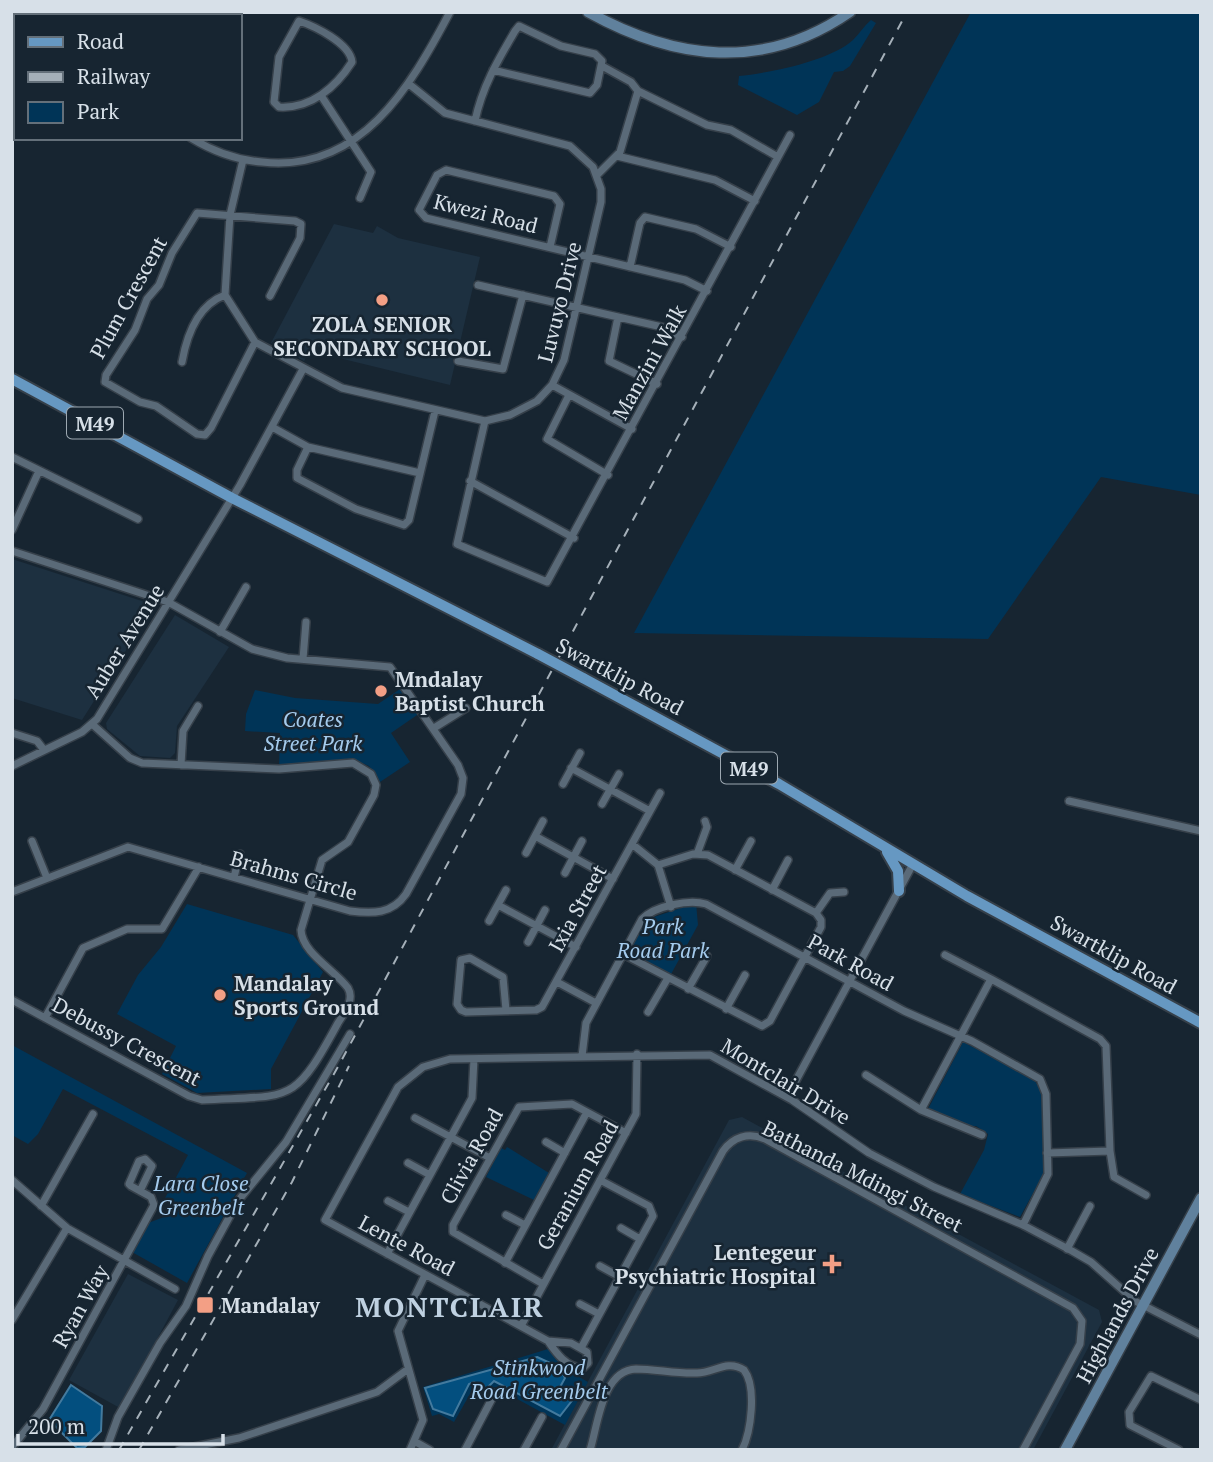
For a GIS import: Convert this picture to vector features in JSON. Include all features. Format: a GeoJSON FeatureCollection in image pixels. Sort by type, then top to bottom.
{"type":"FeatureCollection","features":[{"type":"Feature","properties":{"kind":"main road"},"geometry":{"type":"LineString","coordinates":[[588,12],[659,45],[719,53],[781,45],[816,32],[850,12]]}},
{"type":"Feature","properties":{"kind":"main road","name":"Swartklip Road"},"geometry":{"type":"LineString","coordinates":[[12,379],[232,498],[538,654],[779,784],[913,864],[1201,1023]]}},
{"type":"Feature","properties":{"kind":"main road"},"geometry":{"type":"LineString","coordinates":[[884,847],[896,865],[899,891]]}},
{"type":"Feature","properties":{"kind":"main road","name":"Highlands Drive"},"geometry":{"type":"LineString","coordinates":[[1065,1450],[1201,1198]]}},
{"type":"Feature","properties":{"kind":"street"},"geometry":{"type":"LineString","coordinates":[[195,140],[223,155],[243,160],[294,164],[335,153],[352,143],[409,84],[450,12]]}},
{"type":"Feature","properties":{"kind":"street"},"geometry":{"type":"LineString","coordinates":[[299,21],[330,37],[351,56],[351,65],[322,97],[287,108],[275,104],[279,57],[299,21]]}},
{"type":"Feature","properties":{"kind":"street"},"geometry":{"type":"LineString","coordinates":[[475,121],[481,94],[514,31],[522,25],[561,46],[601,62],[631,82],[638,91],[707,125],[730,130],[778,157]]}},
{"type":"Feature","properties":{"kind":"street"},"geometry":{"type":"LineString","coordinates":[[493,70],[590,93],[597,85],[601,62]]}},
{"type":"Feature","properties":{"kind":"street"},"geometry":{"type":"LineString","coordinates":[[409,84],[438,109],[570,146],[587,159],[597,175],[617,156],[638,91]]}},
{"type":"Feature","properties":{"kind":"street"},"geometry":{"type":"LineString","coordinates":[[322,97],[371,172],[360,198]]}},
{"type":"Feature","properties":{"kind":"street","name":"Manzini Walk"},"geometry":{"type":"LineString","coordinates":[[470,481],[456,538],[460,547],[547,582],[574,538],[790,135]]}},
{"type":"Feature","properties":{"kind":"street"},"geometry":{"type":"LineString","coordinates":[[617,156],[715,180],[755,201]]}},
{"type":"Feature","properties":{"kind":"street"},"geometry":{"type":"LineString","coordinates":[[243,160],[230,215],[225,295],[255,342]]}},
{"type":"Feature","properties":{"kind":"street","name":"Kwezi Road"},"geometry":{"type":"LineString","coordinates":[[550,247],[560,204],[554,196],[446,170],[437,175],[419,213],[426,218],[685,280],[707,291]]}},
{"type":"Feature","properties":{"kind":"street","name":"Luvuyo Drive"},"geometry":{"type":"LineString","coordinates":[[255,342],[342,388],[485,421],[524,409],[552,385],[564,359],[601,202],[597,175]]}},
{"type":"Feature","properties":{"kind":"street","name":"Plum Crescent"},"geometry":{"type":"LineString","coordinates":[[230,215],[199,212],[192,217],[172,253],[165,274],[147,299],[135,330],[119,351],[105,382],[140,402],[156,406],[197,434],[205,435],[255,342]]}},
{"type":"Feature","properties":{"kind":"street"},"geometry":{"type":"LineString","coordinates":[[230,215],[302,224],[302,232],[270,296]]}},
{"type":"Feature","properties":{"kind":"street"},"geometry":{"type":"LineString","coordinates":[[630,267],[640,223],[645,218],[696,229],[731,247]]}},
{"type":"Feature","properties":{"kind":"street"},"geometry":{"type":"LineString","coordinates":[[478,285],[662,327],[682,337]]}},
{"type":"Feature","properties":{"kind":"street"},"geometry":{"type":"LineString","coordinates":[[182,362],[189,335],[204,306],[225,295]]}},
{"type":"Feature","properties":{"kind":"street"},"geometry":{"type":"LineString","coordinates":[[458,360],[503,369],[523,295]]}},
{"type":"Feature","properties":{"kind":"street"},"geometry":{"type":"LineString","coordinates":[[618,317],[609,361],[657,384]]}},
{"type":"Feature","properties":{"kind":"street","name":"Auber Avenue"},"geometry":{"type":"LineString","coordinates":[[12,766],[92,724],[232,498],[303,369]]}},
{"type":"Feature","properties":{"kind":"street"},"geometry":{"type":"LineString","coordinates":[[552,385],[632,429]]}},
{"type":"Feature","properties":{"kind":"street"},"geometry":{"type":"LineString","coordinates":[[569,396],[547,439],[608,474]]}},
{"type":"Feature","properties":{"kind":"street"},"geometry":{"type":"LineString","coordinates":[[309,447],[296,473],[301,481],[396,525],[404,525],[409,520],[436,411]]}},
{"type":"Feature","properties":{"kind":"street"},"geometry":{"type":"LineString","coordinates":[[485,421],[470,481],[574,538]]}},
{"type":"Feature","properties":{"kind":"street"},"geometry":{"type":"LineString","coordinates":[[272,427],[309,447],[420,473]]}},
{"type":"Feature","properties":{"kind":"street"},"geometry":{"type":"LineString","coordinates":[[12,457],[138,519]]}},
{"type":"Feature","properties":{"kind":"street"},"geometry":{"type":"LineString","coordinates":[[12,530],[39,471]]}},
{"type":"Feature","properties":{"kind":"street","name":"Brahms Circle"},"geometry":{"type":"LineString","coordinates":[[12,551],[168,602],[252,649],[303,659],[390,667],[461,769],[463,786],[403,898],[387,910],[372,914],[128,847],[12,892]]}},
{"type":"Feature","properties":{"kind":"street"},"geometry":{"type":"LineString","coordinates":[[220,632],[246,587]]}},
{"type":"Feature","properties":{"kind":"street"},"geometry":{"type":"LineString","coordinates":[[303,659],[306,622]]}},
{"type":"Feature","properties":{"kind":"street"},"geometry":{"type":"LineString","coordinates":[[181,765],[183,732],[198,706]]}},
{"type":"Feature","properties":{"kind":"street"},"geometry":{"type":"LineString","coordinates":[[434,728],[466,708]]}},
{"type":"Feature","properties":{"kind":"street"},"geometry":{"type":"LineString","coordinates":[[92,724],[134,760],[279,769],[353,763],[371,774],[376,785],[374,795],[346,845],[322,860],[310,899]]}},
{"type":"Feature","properties":{"kind":"street"},"geometry":{"type":"LineString","coordinates":[[12,733],[37,741],[44,750]]}},
{"type":"Feature","properties":{"kind":"street"},"geometry":{"type":"LineString","coordinates":[[563,784],[580,752]]}},
{"type":"Feature","properties":{"kind":"street"},"geometry":{"type":"LineString","coordinates":[[571,768],[650,811]]}},
{"type":"Feature","properties":{"kind":"street"},"geometry":{"type":"LineString","coordinates":[[603,804],[619,774]]}},
{"type":"Feature","properties":{"kind":"street","name":"Ixia Street"},"geometry":{"type":"LineString","coordinates":[[506,1010],[503,977],[470,958],[461,960],[459,1009],[466,1012],[540,1009],[660,793]]}},
{"type":"Feature","properties":{"kind":"street"},"geometry":{"type":"LineString","coordinates":[[1069,801],[1201,831]]}},
{"type":"Feature","properties":{"kind":"street"},"geometry":{"type":"LineString","coordinates":[[526,853],[543,821]]}},
{"type":"Feature","properties":{"kind":"street"},"geometry":{"type":"LineString","coordinates":[[697,854],[708,827],[705,821]]}},
{"type":"Feature","properties":{"kind":"street"},"geometry":{"type":"LineString","coordinates":[[535,836],[613,879]]}},
{"type":"Feature","properties":{"kind":"street"},"geometry":{"type":"LineString","coordinates":[[32,841],[47,878]]}},
{"type":"Feature","properties":{"kind":"street"},"geometry":{"type":"LineString","coordinates":[[565,873],[582,841]]}},
{"type":"Feature","properties":{"kind":"street"},"geometry":{"type":"LineString","coordinates":[[735,870],[751,841]]}},
{"type":"Feature","properties":{"kind":"street"},"geometry":{"type":"LineString","coordinates":[[632,844],[658,864],[671,907]]}},
{"type":"Feature","properties":{"kind":"street"},"geometry":{"type":"LineString","coordinates":[[624,954],[757,1026],[767,1024],[821,927],[816,913],[708,855],[697,854],[658,864]]}},
{"type":"Feature","properties":{"kind":"street"},"geometry":{"type":"LineString","coordinates":[[234,877],[240,855]]}},
{"type":"Feature","properties":{"kind":"street"},"geometry":{"type":"LineString","coordinates":[[772,890],[788,860]]}},
{"type":"Feature","properties":{"kind":"street"},"geometry":{"type":"LineString","coordinates":[[787,1097],[913,864]]}},
{"type":"Feature","properties":{"kind":"street"},"geometry":{"type":"LineString","coordinates":[[45,1018],[83,948],[131,928],[156,932],[162,929],[199,867]]}},
{"type":"Feature","properties":{"kind":"street"},"geometry":{"type":"LineString","coordinates":[[489,921],[506,890]]}},
{"type":"Feature","properties":{"kind":"street"},"geometry":{"type":"LineString","coordinates":[[816,913],[830,893],[844,891]]}},
{"type":"Feature","properties":{"kind":"street","name":"Debussy Crescent"},"geometry":{"type":"LineString","coordinates":[[12,1000],[196,1099],[287,1094],[310,1074],[350,999],[348,988],[303,940],[301,930],[310,899]]}},
{"type":"Feature","properties":{"kind":"street","name":"Park Road"},"geometry":{"type":"LineString","coordinates":[[582,1056],[583,1030],[644,917],[690,901],[706,904],[904,1011],[961,1036],[1042,1082],[1046,1094],[1046,1180],[1023,1225]]}},
{"type":"Feature","properties":{"kind":"street"},"geometry":{"type":"LineString","coordinates":[[498,905],[576,947]]}},
{"type":"Feature","properties":{"kind":"street"},"geometry":{"type":"LineString","coordinates":[[528,942],[545,910]]}},
{"type":"Feature","properties":{"kind":"street"},"geometry":{"type":"LineString","coordinates":[[945,954],[1105,1044],[1112,1175],[1146,1195]]}},
{"type":"Feature","properties":{"kind":"street"},"geometry":{"type":"LineString","coordinates":[[688,989],[706,956]]}},
{"type":"Feature","properties":{"kind":"street"},"geometry":{"type":"LineString","coordinates":[[726,1009],[745,975]]}},
{"type":"Feature","properties":{"kind":"street"},"geometry":{"type":"LineString","coordinates":[[648,1012],[668,978]]}},
{"type":"Feature","properties":{"kind":"street"},"geometry":{"type":"LineString","coordinates":[[921,1110],[991,979]]}},
{"type":"Feature","properties":{"kind":"street"},"geometry":{"type":"LineString","coordinates":[[557,982],[596,1003]]}},
{"type":"Feature","properties":{"kind":"street"},"geometry":{"type":"LineString","coordinates":[[106,1450],[118,1417],[164,1336],[187,1306],[208,1256],[238,1201],[286,1142],[350,1034]]}},
{"type":"Feature","properties":{"kind":"street","name":"Montclair Drive"},"geometry":{"type":"LineString","coordinates":[[325,1220],[393,1094],[404,1080],[429,1064],[474,1059],[706,1053],[787,1097],[869,1153],[934,1188],[1023,1225],[1091,1262],[1144,1306],[1201,1335]]}},
{"type":"Feature","properties":{"kind":"street","name":"Geranium Road"},"geometry":{"type":"LineString","coordinates":[[521,1326],[638,1108],[637,1054]]}},
{"type":"Feature","properties":{"kind":"street"},"geometry":{"type":"LineString","coordinates":[[387,1254],[473,1094],[474,1059]]}},
{"type":"Feature","properties":{"kind":"street"},"geometry":{"type":"LineString","coordinates":[[866,1075],[921,1110],[982,1136]]}},
{"type":"Feature","properties":{"kind":"street","name":"Clivia Road"},"geometry":{"type":"LineString","coordinates":[[543,1284],[457,1237],[452,1230],[489,1158],[519,1107],[570,1104],[626,1133]]}},
{"type":"Feature","properties":{"kind":"street"},"geometry":{"type":"LineString","coordinates":[[505,1263],[587,1112]]}},
{"type":"Feature","properties":{"kind":"street"},"geometry":{"type":"LineString","coordinates":[[41,1206],[93,1114]]}},
{"type":"Feature","properties":{"kind":"street"},"geometry":{"type":"LineString","coordinates":[[415,1118],[489,1158]]}},
{"type":"Feature","properties":{"kind":"street","name":"Bathanda Mdingi Street"},"geometry":{"type":"LineString","coordinates":[[561,1450],[723,1151],[734,1140],[749,1135],[765,1139],[1073,1308],[1082,1321],[1080,1344],[1023,1450]]}},
{"type":"Feature","properties":{"kind":"street"},"geometry":{"type":"LineString","coordinates":[[546,1142],[565,1153]]}},
{"type":"Feature","properties":{"kind":"street"},"geometry":{"type":"LineString","coordinates":[[1047,1153],[1110,1151]]}},
{"type":"Feature","properties":{"kind":"street"},"geometry":{"type":"LineString","coordinates":[[408,1163],[430,1175]]}},
{"type":"Feature","properties":{"kind":"street"},"geometry":{"type":"LineString","coordinates":[[581,1348],[653,1216],[651,1208],[600,1180]]}},
{"type":"Feature","properties":{"kind":"street","name":"Ryan Way"},"geometry":{"type":"LineString","coordinates":[[12,1447],[38,1417],[124,1261],[67,1228],[13,1181]]}},
{"type":"Feature","properties":{"kind":"street"},"geometry":{"type":"LineString","coordinates":[[140,1191],[154,1199],[154,1205],[124,1261],[175,1289]]}},
{"type":"Feature","properties":{"kind":"street"},"geometry":{"type":"LineString","coordinates":[[388,1201],[409,1212]]}},
{"type":"Feature","properties":{"kind":"street"},"geometry":{"type":"LineString","coordinates":[[1067,1249],[1090,1206]]}},
{"type":"Feature","properties":{"kind":"street"},"geometry":{"type":"LineString","coordinates":[[506,1215],[525,1226]]}},
{"type":"Feature","properties":{"kind":"street","name":"Lente Road"},"geometry":{"type":"LineString","coordinates":[[325,1220],[548,1341],[562,1359],[578,1368],[585,1367],[589,1360],[587,1352],[566,1342],[548,1341]]}},
{"type":"Feature","properties":{"kind":"street"},"geometry":{"type":"LineString","coordinates":[[12,1320],[67,1228]]}},
{"type":"Feature","properties":{"kind":"street"},"geometry":{"type":"LineString","coordinates":[[621,1228],[640,1239]]}},
{"type":"Feature","properties":{"kind":"street"},"geometry":{"type":"LineString","coordinates":[[600,1266],[620,1277]]}},
{"type":"Feature","properties":{"kind":"street"},"geometry":{"type":"LineString","coordinates":[[410,1450],[423,1420],[400,1340],[399,1324],[425,1275]]}},
{"type":"Feature","properties":{"kind":"street"},"geometry":{"type":"LineString","coordinates":[[580,1304],[599,1314]]}},
{"type":"Feature","properties":{"kind":"street"},"geometry":{"type":"LineString","coordinates":[[590,1450],[607,1392],[621,1374],[636,1370],[703,1373],[729,1365],[744,1370],[749,1380],[748,1426],[742,1450]]}},
{"type":"Feature","properties":{"kind":"street"},"geometry":{"type":"LineString","coordinates":[[179,1450],[239,1438],[377,1392],[408,1369]]}},
{"type":"Feature","properties":{"kind":"street"},"geometry":{"type":"LineString","coordinates":[[1179,1450],[1130,1424],[1129,1412],[1151,1376],[1201,1400]]}},
{"type":"Feature","properties":{"kind":"street"},"geometry":{"type":"LineString","coordinates":[[465,1450],[495,1393]]}},
{"type":"Feature","properties":{"kind":"street"},"geometry":{"type":"LineString","coordinates":[[524,1450],[542,1417]]}},
{"type":"Feature","properties":{"kind":"street"},"geometry":{"type":"LineString","coordinates":[[414,1441],[430,1450]]}},
{"type":"Feature","properties":{"kind":"shaded area"},"geometry":{"type":"Polygon","coordinates":[[[12,12],[52,12],[14,14],[12,86],[12,12]]]}},
{"type":"Feature","properties":{"kind":"shaded area","name":"ZOLA SENIOR SECONDARY SCHOOL"},"geometry":{"type":"Polygon","coordinates":[[[334,224],[373,233],[377,226],[398,238],[480,257],[450,385],[343,359],[314,344],[304,361],[271,343],[334,224]]]}},
{"type":"Feature","properties":{"kind":"shaded area"},"geometry":{"type":"Polygon","coordinates":[[[12,559],[148,603],[151,611],[82,720],[12,698],[12,559]]]}},
{"type":"Feature","properties":{"kind":"shaded area"},"geometry":{"type":"Polygon","coordinates":[[[175,615],[229,647],[177,726],[175,753],[170,758],[140,756],[107,729],[106,723],[175,615]]]}},
{"type":"Feature","properties":{"kind":"shaded area","name":"Lentegeur Psychiatric Hospital"},"geometry":{"type":"Polygon","coordinates":[[[742,1117],[1099,1310],[1102,1322],[1033,1450],[551,1450],[729,1120],[742,1117]]]}},
{"type":"Feature","properties":{"kind":"shaded area"},"geometry":{"type":"Polygon","coordinates":[[[128,1274],[178,1300],[120,1408],[69,1380],[128,1274]]]}},
{"type":"Feature","properties":{"kind":"shaded area","name":"Stinkwood Road Greenbelt"},"geometry":{"type":"Polygon","coordinates":[[[537,1357],[559,1367],[565,1378],[559,1389],[574,1398],[560,1416],[494,1381],[486,1389],[474,1382],[469,1384],[453,1416],[433,1409],[425,1388],[537,1357]]]}},
{"type":"Feature","properties":{"kind":"shaded area"},"geometry":{"type":"Polygon","coordinates":[[[71,1385],[102,1406],[101,1431],[85,1447],[77,1448],[49,1420],[71,1385]]]}},
{"type":"Feature","properties":{"kind":"green space"},"geometry":{"type":"Polygon","coordinates":[[[971,12],[1201,12],[1201,495],[1101,477],[988,639],[634,633],[971,12]]]}},
{"type":"Feature","properties":{"kind":"green space"},"geometry":{"type":"Polygon","coordinates":[[[871,20],[876,23],[850,66],[843,71],[834,72],[819,102],[797,115],[738,85],[739,76],[782,69],[830,54],[853,40],[871,20]]]}},
{"type":"Feature","properties":{"kind":"green space","name":"Coates Street Park"},"geometry":{"type":"Polygon","coordinates":[[[403,687],[420,713],[391,733],[410,762],[380,782],[369,766],[355,760],[279,767],[280,733],[245,731],[246,714],[255,690],[295,698],[378,704],[403,687]]]}},
{"type":"Feature","properties":{"kind":"green space","name":"Park Road Park"},"geometry":{"type":"Polygon","coordinates":[[[696,903],[698,925],[670,976],[630,954],[629,950],[645,920],[696,903]]]}},
{"type":"Feature","properties":{"kind":"green space","name":"Mandalay Sports Ground"},"geometry":{"type":"Polygon","coordinates":[[[187,904],[293,935],[323,972],[271,1069],[271,1089],[197,1093],[162,1074],[176,1046],[117,1014],[138,975],[161,947],[187,904]]]}},
{"type":"Feature","properties":{"kind":"green space"},"geometry":{"type":"Polygon","coordinates":[[[963,1042],[1033,1078],[1042,1092],[1044,1173],[1020,1217],[960,1194],[984,1150],[988,1134],[976,1126],[970,1127],[928,1109],[963,1042]]]}},
{"type":"Feature","properties":{"kind":"green space","name":"Lara Close Greenbelt"},"geometry":{"type":"Polygon","coordinates":[[[12,1045],[247,1173],[187,1283],[132,1252],[148,1223],[164,1217],[171,1204],[164,1200],[188,1155],[63,1089],[38,1134],[28,1144],[12,1135],[12,1045]]]}},
{"type":"Feature","properties":{"kind":"green space"},"geometry":{"type":"Polygon","coordinates":[[[507,1147],[549,1173],[534,1200],[486,1177],[501,1148],[505,1150],[507,1147]]]}},
{"type":"Feature","properties":{"kind":"green space","name":"Stinkwood Road Greenbelt"},"geometry":{"type":"Polygon","coordinates":[[[548,1349],[565,1369],[588,1382],[565,1425],[495,1387],[486,1393],[474,1387],[454,1422],[439,1414],[432,1416],[423,1387],[548,1349]]]}},
{"type":"Feature","properties":{"kind":"railway"},"geometry":{"type":"LineString","coordinates":[[119,1450],[339,1065],[907,12]]}},
{"type":"Feature","properties":{"kind":"railway"},"geometry":{"type":"LineString","coordinates":[[139,1450],[292,1182],[349,1066]]}},
{"type":"Feature","properties":{"kind":"place","name":"ZOLA SENIOR SECONDARY SCHOOL"},"geometry":{"type":"Point","coordinates":[382,300]}},
{"type":"Feature","properties":{"kind":"place","name":"Mndalay Baptist Church"},"geometry":{"type":"Point","coordinates":[381,691]}},
{"type":"Feature","properties":{"kind":"place","name":"Mandalay Sports Ground"},"geometry":{"type":"Point","coordinates":[220,995]}},
{"type":"Feature","properties":{"kind":"place","name":"Lentegeur Psychiatric Hospital"},"geometry":{"type":"Point","coordinates":[832,1264]}},
{"type":"Feature","properties":{"kind":"place","name":"Mandalay"},"geometry":{"type":"Point","coordinates":[205,1305]}},
{"type":"Feature","properties":{"kind":"district","name":"MONTCLAIR"},"geometry":{"type":"Point","coordinates":[450,1306]}}]}
